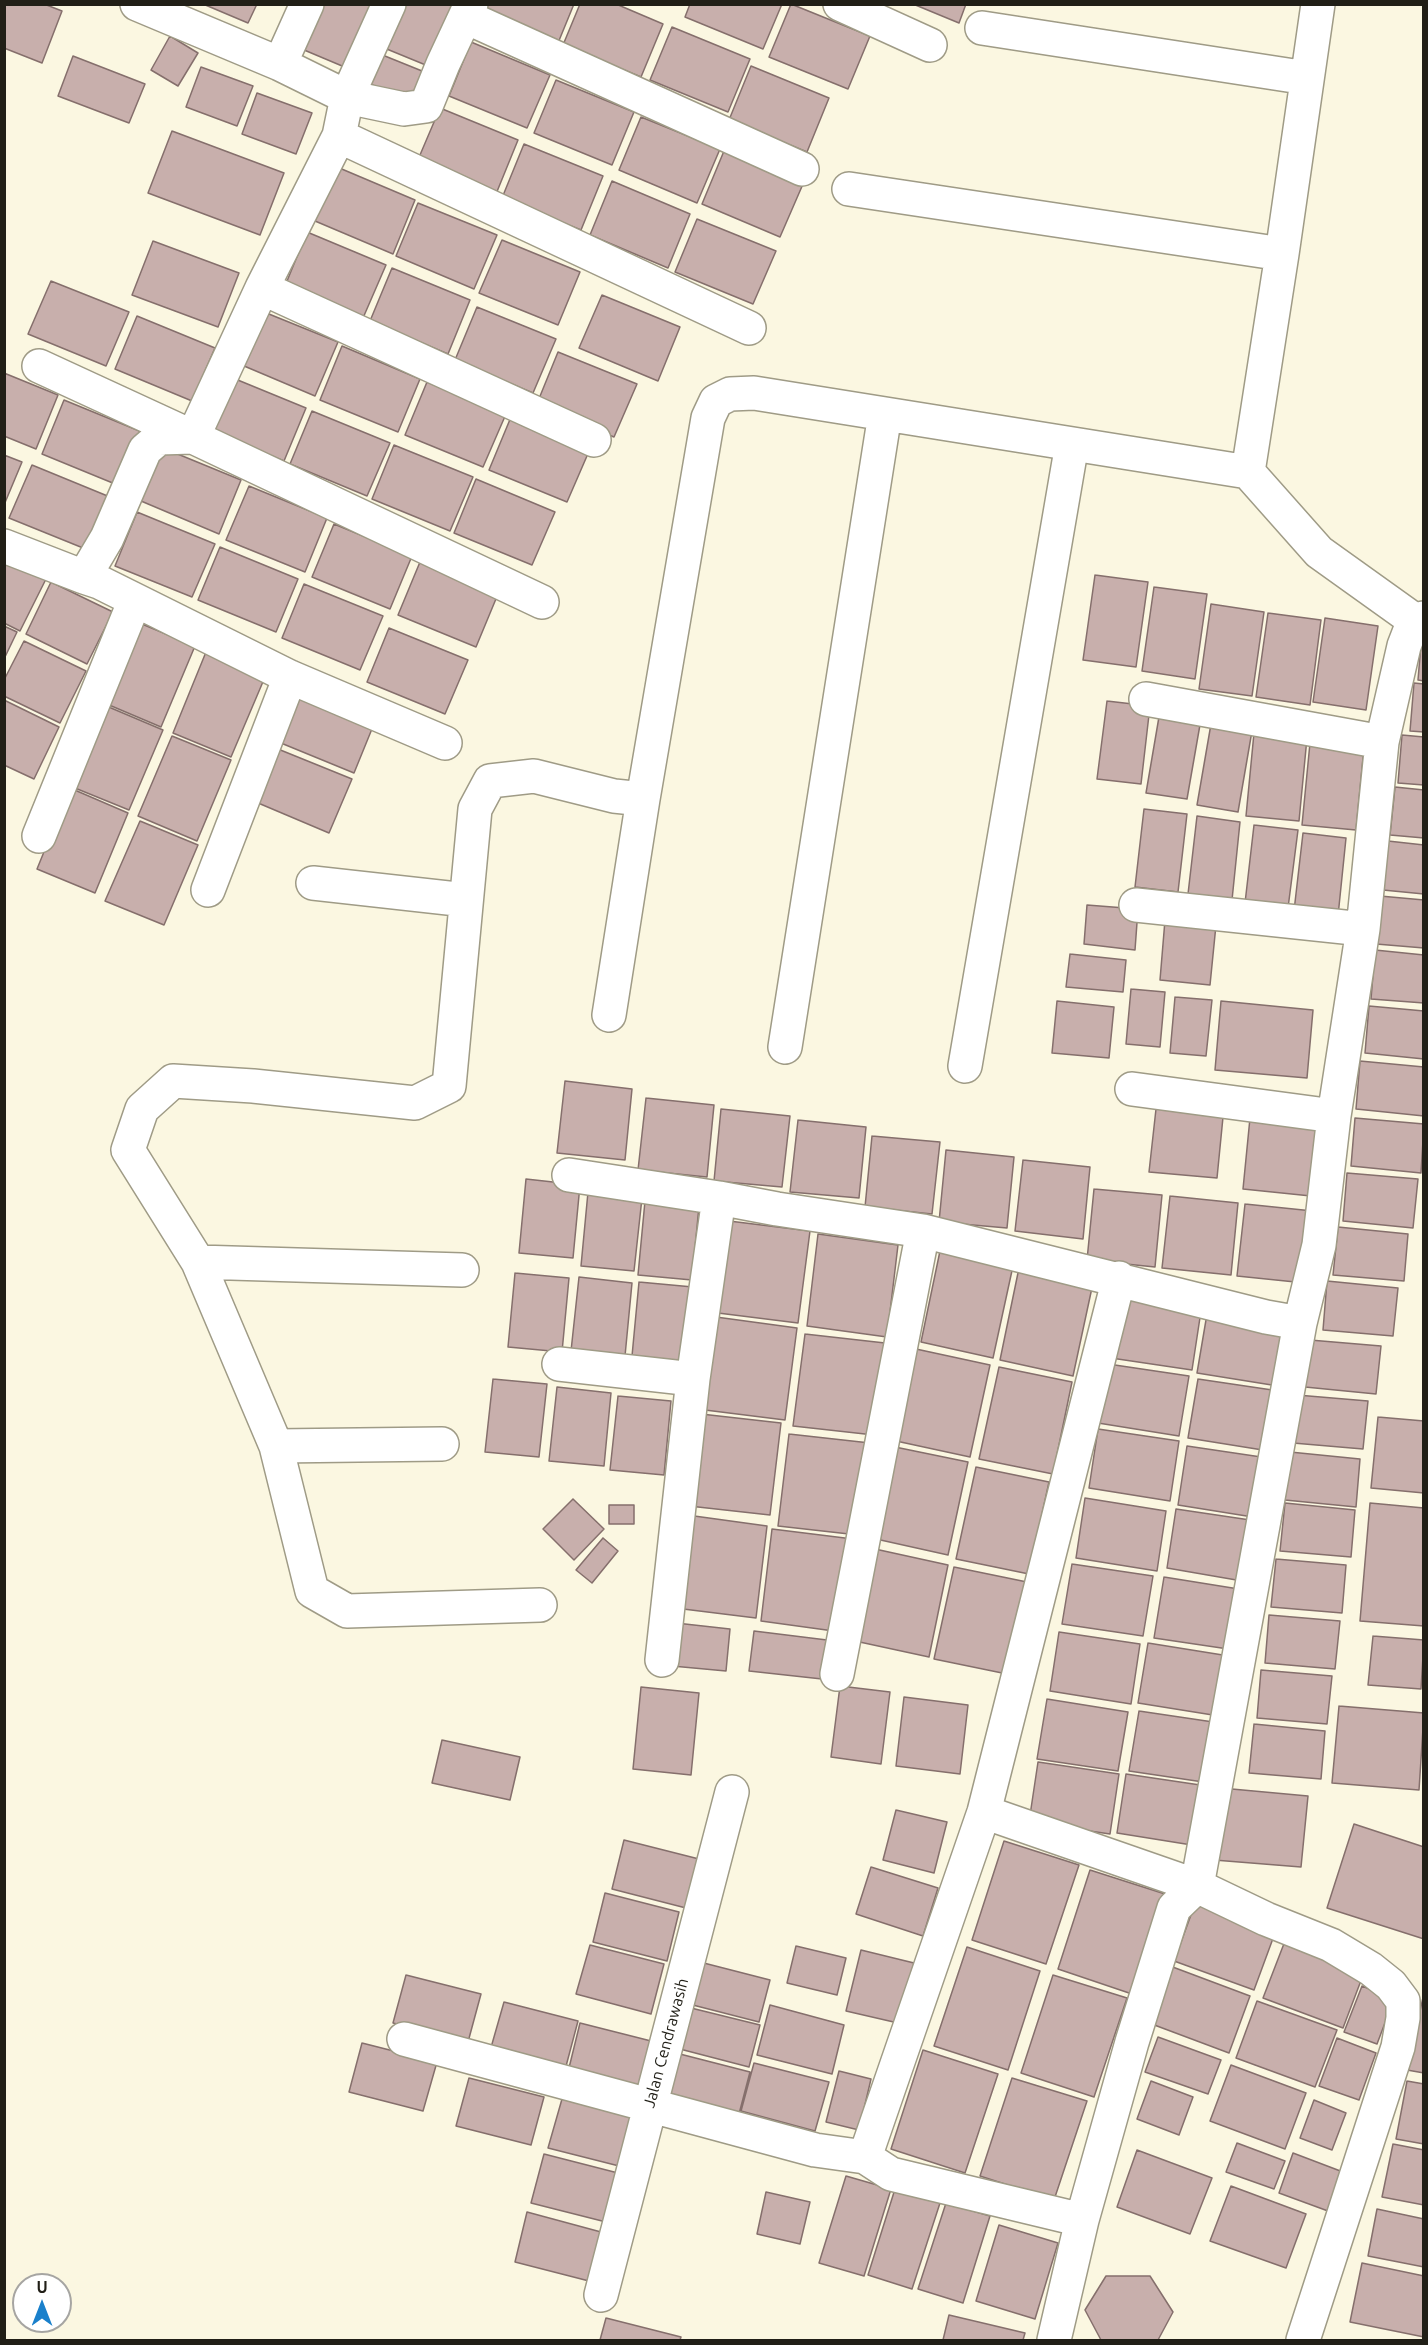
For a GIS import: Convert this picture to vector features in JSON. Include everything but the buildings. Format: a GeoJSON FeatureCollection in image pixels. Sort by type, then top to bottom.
{"type":"FeatureCollection","features":[{"type":"Feature","properties":{"kind":"street"},"geometry":{"type":"LineString","coordinates":[[137,4],[280,64],[347,97],[404,109],[426,106],[442,64],[469,11],[802,169]]}},
{"type":"Feature","properties":{"kind":"street"},"geometry":{"type":"LineString","coordinates":[[280,64],[307,4]]}},
{"type":"Feature","properties":{"kind":"street"},"geometry":{"type":"LineString","coordinates":[[193,437],[262,288],[339,136],[347,97],[389,4]]}},
{"type":"Feature","properties":{"kind":"street"},"geometry":{"type":"LineString","coordinates":[[840,4],[930,45]]}},
{"type":"Feature","properties":{"kind":"street"},"geometry":{"type":"LineString","coordinates":[[1248,472],[1318,4]]}},
{"type":"Feature","properties":{"kind":"street"},"geometry":{"type":"LineString","coordinates":[[982,28],[1307,78]]}},
{"type":"Feature","properties":{"kind":"street"},"geometry":{"type":"LineString","coordinates":[[339,136],[749,328]]}},
{"type":"Feature","properties":{"kind":"street"},"geometry":{"type":"LineString","coordinates":[[849,189],[1282,254]]}},
{"type":"Feature","properties":{"kind":"street"},"geometry":{"type":"LineString","coordinates":[[262,288],[594,440]]}},
{"type":"Feature","properties":{"kind":"street"},"geometry":{"type":"LineString","coordinates":[[39,366],[542,602]]}},
{"type":"Feature","properties":{"kind":"street"},"geometry":{"type":"LineString","coordinates":[[609,1015],[708,418],[716,401],[730,394],[754,393],[1248,472],[1319,552],[1419,619],[1404,646],[1382,742],[1362,929],[1334,1116],[1319,1245],[1300,1323],[1197,1886],[1174,1908],[1132,2042],[1082,2220],[1054,2340]]}},
{"type":"Feature","properties":{"kind":"street"},"geometry":{"type":"LineString","coordinates":[[785,1047],[885,414]]}},
{"type":"Feature","properties":{"kind":"street"},"geometry":{"type":"LineString","coordinates":[[84,577],[107,538],[145,450],[159,438],[193,437]]}},
{"type":"Feature","properties":{"kind":"street"},"geometry":{"type":"LineString","coordinates":[[965,1066],[1072,444]]}},
{"type":"Feature","properties":{"kind":"street"},"geometry":{"type":"LineString","coordinates":[[4,546],[99,582],[290,677],[445,743]]}},
{"type":"Feature","properties":{"kind":"street"},"geometry":{"type":"LineString","coordinates":[[39,836],[135,600]]}},
{"type":"Feature","properties":{"kind":"street"},"geometry":{"type":"LineString","coordinates":[[208,890],[290,677]]}},
{"type":"Feature","properties":{"kind":"street"},"geometry":{"type":"LineString","coordinates":[[1146,699],[1382,742]]}},
{"type":"Feature","properties":{"kind":"street"},"geometry":{"type":"LineString","coordinates":[[540,1605],[347,1611],[312,1591],[276,1446],[198,1262],[129,1150],[142,1109],[173,1081],[253,1086],[415,1103],[449,1086],[475,809],[490,781],[534,776],[614,796],[643,800]]}},
{"type":"Feature","properties":{"kind":"street"},"geometry":{"type":"LineString","coordinates":[[313,883],[466,900]]}},
{"type":"Feature","properties":{"kind":"street"},"geometry":{"type":"LineString","coordinates":[[1136,905],[1362,929]]}},
{"type":"Feature","properties":{"kind":"street"},"geometry":{"type":"LineString","coordinates":[[1132,1089],[1334,1116]]}},
{"type":"Feature","properties":{"kind":"street"},"geometry":{"type":"LineString","coordinates":[[569,1175],[923,1231],[1119,1278],[1266,1317],[1300,1323]]}},
{"type":"Feature","properties":{"kind":"street"},"geometry":{"type":"LineString","coordinates":[[662,1660],[693,1379],[719,1198]]}},
{"type":"Feature","properties":{"kind":"street"},"geometry":{"type":"LineString","coordinates":[[837,1674],[923,1231]]}},
{"type":"Feature","properties":{"kind":"street"},"geometry":{"type":"LineString","coordinates":[[198,1262],[462,1270]]}},
{"type":"Feature","properties":{"kind":"street"},"geometry":{"type":"LineString","coordinates":[[865,2157],[984,1812],[1119,1278]]}},
{"type":"Feature","properties":{"kind":"street"},"geometry":{"type":"LineString","coordinates":[[559,1364],[693,1379]]}},
{"type":"Feature","properties":{"kind":"street"},"geometry":{"type":"LineString","coordinates":[[276,1446],[442,1444]]}},
{"type":"Feature","properties":{"kind":"street","name":"Jalan Cendrawasih"},"geometry":{"type":"LineString","coordinates":[[601,2295],[732,1792]]}},
{"type":"Feature","properties":{"kind":"street"},"geometry":{"type":"LineString","coordinates":[[984,1812],[1197,1886],[1266,1919],[1331,1945],[1371,1969],[1391,1985],[1403,2001],[1403,2018],[1398,2047],[1303,2340]]}},
{"type":"Feature","properties":{"kind":"street"},"geometry":{"type":"LineString","coordinates":[[404,2038],[815,2150],[865,2157],[891,2174],[1082,2220]]}}]}
